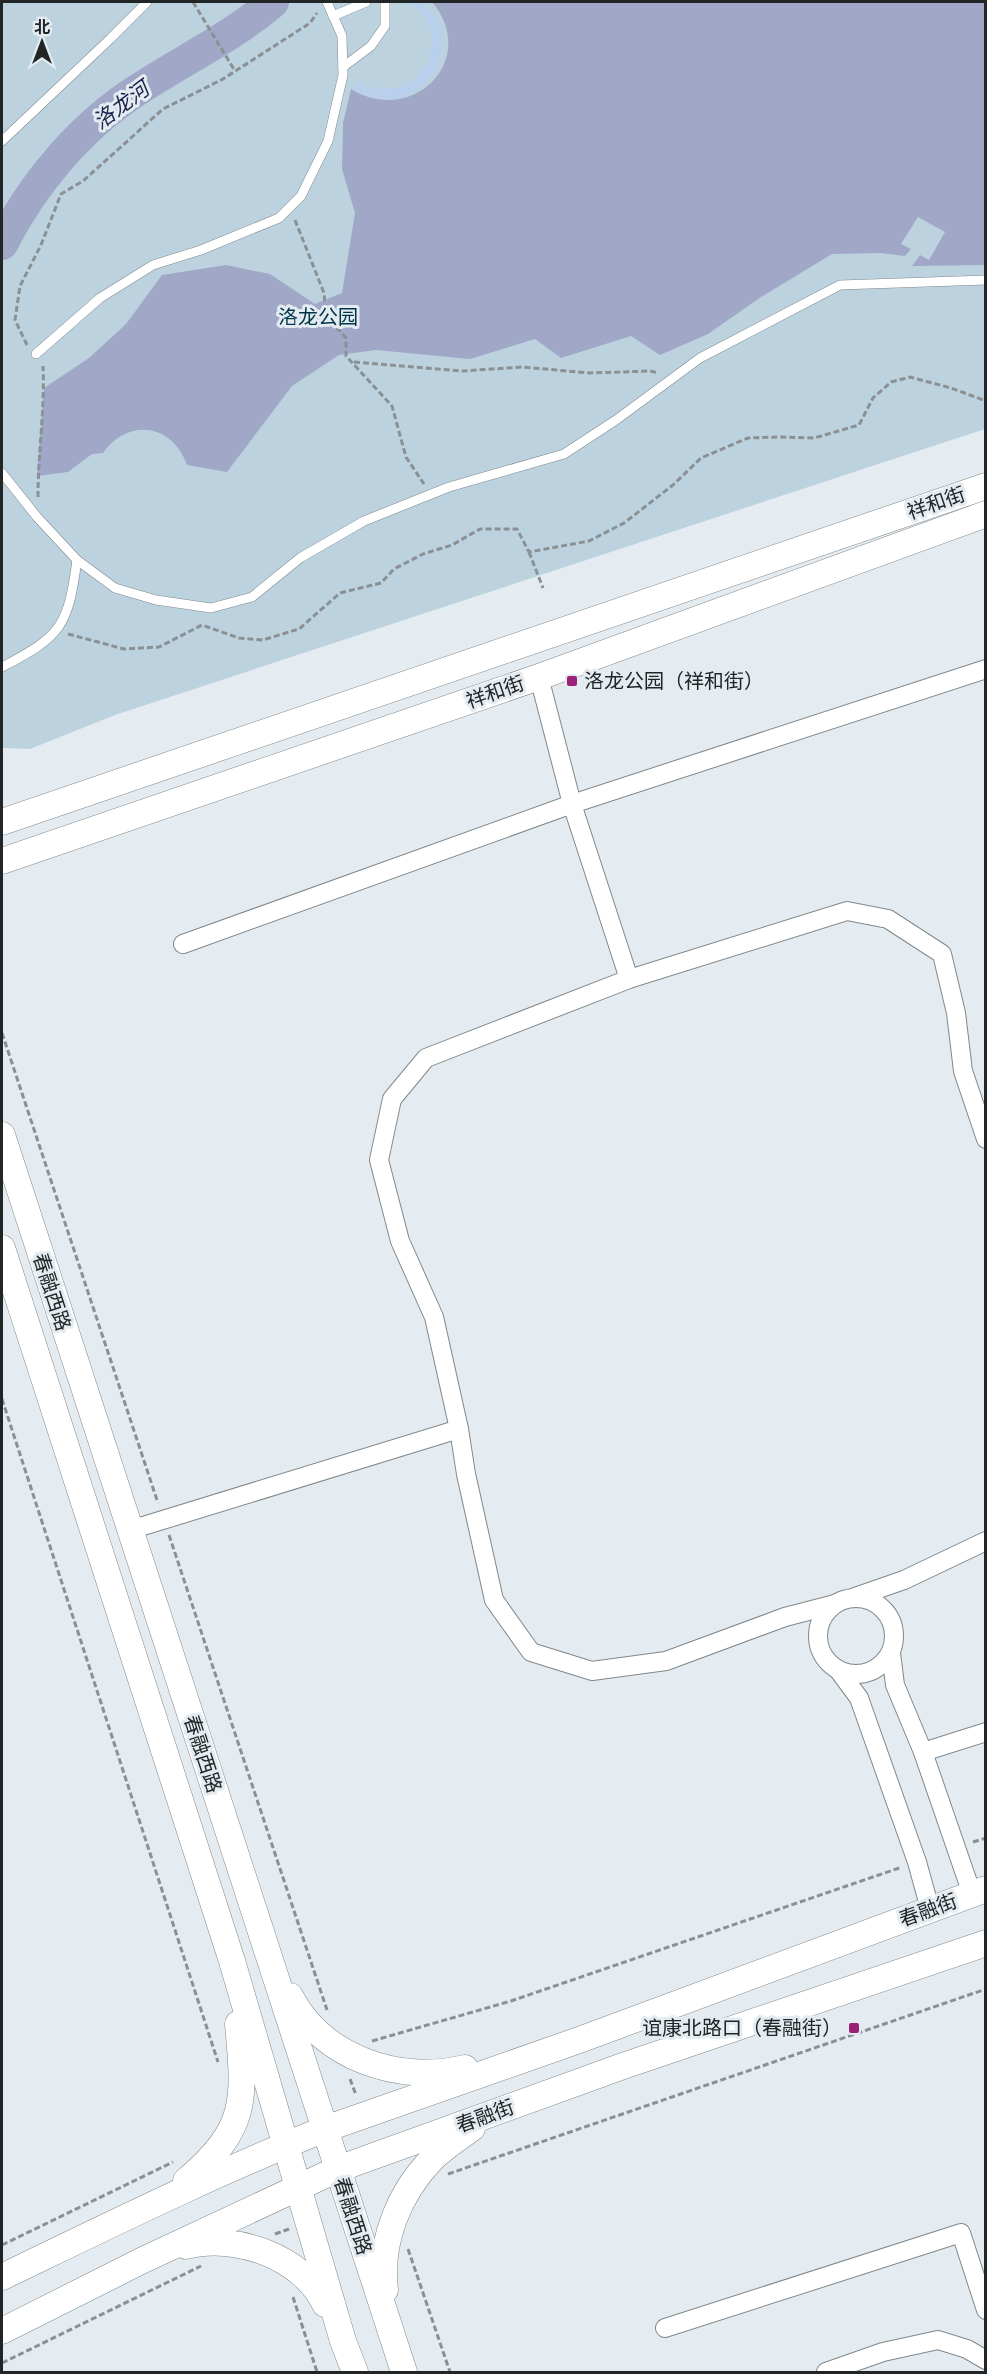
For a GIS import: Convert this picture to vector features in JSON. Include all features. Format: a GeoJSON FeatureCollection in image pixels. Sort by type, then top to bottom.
{"type":"FeatureCollection","features":[{"type":"Feature","properties":{"kind":"main road","name":"祥和街"},"geometry":{"type":"LineString","coordinates":[[2,822],[986,486]]}},
{"type":"Feature","properties":{"kind":"main road","name":"祥和街"},"geometry":{"type":"LineString","coordinates":[[2,861],[539,677],[986,514]]}},
{"type":"Feature","properties":{"kind":"main road","name":"春融西路"},"geometry":{"type":"LineString","coordinates":[[2,1135],[404,2373]]}},
{"type":"Feature","properties":{"kind":"main road","name":"春融西路"},"geometry":{"type":"LineString","coordinates":[[2,1248],[232,1961],[342,2341],[355,2373]]}},
{"type":"Feature","properties":{"kind":"main road","name":"春融街"},"geometry":{"type":"LineString","coordinates":[[2,2277],[165,2199],[325,2129],[582,2039],[979,1892]]}},
{"type":"Feature","properties":{"kind":"main road","name":"春融街"},"geometry":{"type":"LineString","coordinates":[[2,2331],[141,2261],[338,2169],[623,2066],[986,1943]]}},
{"type":"Feature","properties":{"kind":"main road"},"geometry":{"type":"LineString","coordinates":[[267,1952],[297,2009],[323,2036],[340,2050],[388,2069],[425,2073],[461,2069],[582,2039]]}},
{"type":"Feature","properties":{"kind":"main road"},"geometry":{"type":"LineString","coordinates":[[165,2199],[212,2159],[221,2148],[229,2135],[239,2108],[243,2078],[232,1961]]}},
{"type":"Feature","properties":{"kind":"main road"},"geometry":{"type":"LineString","coordinates":[[389,2326],[384,2265],[388,2238],[401,2203],[421,2171],[434,2157],[492,2113]]}},
{"type":"Feature","properties":{"kind":"main road"},"geometry":{"type":"LineString","coordinates":[[141,2261],[190,2245],[207,2243],[260,2250],[300,2273],[320,2293],[342,2341]]}},
{"type":"Feature","properties":{"kind":"street"},"geometry":{"type":"LineString","coordinates":[[183,944],[572,804],[986,669]]}},
{"type":"Feature","properties":{"kind":"street"},"geometry":{"type":"LineString","coordinates":[[539,677],[572,804],[629,979]]}},
{"type":"Feature","properties":{"kind":"street"},"geometry":{"type":"LineString","coordinates":[[986,1139],[963,1071],[956,1013],[942,954],[888,919],[848,911],[629,979],[426,1058],[392,1099],[379,1160],[400,1241],[434,1317],[459,1429],[465,1474],[494,1600],[531,1652],[592,1671],[666,1661],[785,1617],[835,1604],[904,1580],[986,1541]]}},
{"type":"Feature","properties":{"kind":"street"},"geometry":{"type":"LineString","coordinates":[[130,1530],[459,1429]]}},
{"type":"Feature","properties":{"kind":"street"},"geometry":{"type":"LineString","coordinates":[[904,1580],[894,1594],[889,1615],[895,1634],[891,1653],[895,1685],[923,1752],[957,1848],[979,1892]]}},
{"type":"Feature","properties":{"kind":"street"},"geometry":{"type":"LineString","coordinates":[[854,1598],[873,1602],[889,1615]]}},
{"type":"Feature","properties":{"kind":"street"},"geometry":{"type":"LineString","coordinates":[[818,1639],[821,1619],[835,1604]]}},
{"type":"Feature","properties":{"kind":"street"},"geometry":{"type":"LineString","coordinates":[[785,1617],[804,1624],[818,1639],[824,1658],[839,1671],[859,1698],[917,1862],[930,1909]]}},
{"type":"Feature","properties":{"kind":"street"},"geometry":{"type":"LineString","coordinates":[[839,1671],[849,1674],[868,1673],[885,1662],[891,1653]]}},
{"type":"Feature","properties":{"kind":"street"},"geometry":{"type":"LineString","coordinates":[[923,1752],[986,1732]]}},
{"type":"Feature","properties":{"kind":"street"},"geometry":{"type":"LineString","coordinates":[[665,2328],[961,2233],[986,2310]]}},
{"type":"Feature","properties":{"kind":"street"},"geometry":{"type":"LineString","coordinates":[[826,2373],[883,2352],[938,2340],[966,2349],[986,2360]]}},
{"type":"Feature","properties":{"kind":"lane"},"geometry":{"type":"LineString","coordinates":[[2,141],[147,2]]}},
{"type":"Feature","properties":{"kind":"lane"},"geometry":{"type":"LineString","coordinates":[[333,16],[366,2]]}},
{"type":"Feature","properties":{"kind":"lane"},"geometry":{"type":"LineString","coordinates":[[343,67],[371,46],[385,26],[385,2]]}},
{"type":"Feature","properties":{"kind":"lane"},"geometry":{"type":"LineString","coordinates":[[36,354],[100,298],[153,265],[201,250],[279,218],[302,196],[328,141],[343,75],[342,36],[333,16],[324,5]]}},
{"type":"Feature","properties":{"kind":"lane"},"geometry":{"type":"LineString","coordinates":[[2,473],[37,517],[77,560],[115,588],[156,600],[211,608],[252,597],[300,558],[364,521],[448,487],[564,454],[616,420],[700,358],[840,285],[986,280]]}},
{"type":"Feature","properties":{"kind":"lane"},"geometry":{"type":"LineString","coordinates":[[2,667],[30,652],[57,630],[68,613],[77,560]]}},
{"type":"Feature","properties":{"kind":"path"},"geometry":{"type":"LineString","coordinates":[[193,2],[235,71]]}},
{"type":"Feature","properties":{"kind":"path"},"geometry":{"type":"LineString","coordinates":[[37,517],[37,476],[44,388],[43,359],[24,343],[15,320],[20,286],[41,245],[61,194],[83,181],[163,109],[235,71],[310,23],[324,5]]}},
{"type":"Feature","properties":{"kind":"path"},"geometry":{"type":"LineString","coordinates":[[290,207],[324,293],[326,316],[346,338],[346,356],[392,406],[406,457],[430,494]]}},
{"type":"Feature","properties":{"kind":"path"},"geometry":{"type":"LineString","coordinates":[[353,362],[462,371],[523,367],[588,373],[650,371],[674,377]]}},
{"type":"Feature","properties":{"kind":"path"},"geometry":{"type":"LineString","coordinates":[[529,552],[589,541],[624,523],[673,485],[701,458],[748,438],[814,438],[859,425],[873,398],[891,382],[910,376],[986,401]]}},
{"type":"Feature","properties":{"kind":"path"},"geometry":{"type":"LineString","coordinates":[[57,630],[124,649],[159,647],[202,625],[239,638],[263,640],[298,629],[340,593],[381,583],[394,569],[423,554],[452,545],[480,529],[517,528],[543,588]]}},
{"type":"Feature","properties":{"kind":"path"},"geometry":{"type":"LineString","coordinates":[[2,1033],[309,1955]]}},
{"type":"Feature","properties":{"kind":"path"},"geometry":{"type":"LineString","coordinates":[[2,1399],[219,2067]]}},
{"type":"Feature","properties":{"kind":"path"},"geometry":{"type":"LineString","coordinates":[[957,1848],[986,1838]]}},
{"type":"Feature","properties":{"kind":"path"},"geometry":{"type":"LineString","coordinates":[[340,2050],[511,2001],[917,1862]]}},
{"type":"Feature","properties":{"kind":"path"},"geometry":{"type":"LineString","coordinates":[[487,2160],[986,1989]]}},
{"type":"Feature","properties":{"kind":"path"},"geometry":{"type":"LineString","coordinates":[[2,2245],[177,2160]]}},
{"type":"Feature","properties":{"kind":"path"},"geometry":{"type":"LineString","coordinates":[[273,2235],[281,2260]]}},
{"type":"Feature","properties":{"kind":"path"},"geometry":{"type":"LineString","coordinates":[[292,2294],[317,2373]]}},
{"type":"Feature","properties":{"kind":"green space","name":"洛龙公园"},"geometry":{"type":"Polygon","coordinates":[[[2,2],[985,2],[985,429],[115,715],[30,749],[2,748],[2,2]]]}},
{"type":"Feature","properties":{"kind":"water"},"geometry":{"type":"Polygon","coordinates":[[[432,2],[985,2],[985,265],[912,266],[920,255],[929,260],[945,232],[918,217],[901,244],[911,249],[905,256],[881,253],[832,254],[761,297],[708,334],[660,355],[631,336],[561,358],[535,339],[470,359],[376,350],[339,355],[292,386],[227,472],[187,465],[180,451],[161,434],[149,430],[137,430],[113,441],[103,453],[92,454],[68,472],[37,476],[44,388],[89,358],[126,324],[162,275],[226,265],[270,274],[315,304],[342,293],[355,213],[342,169],[343,123],[351,89],[374,99],[397,99],[417,93],[433,81],[444,65],[448,45],[445,24],[432,2]]]}},
{"type":"Feature","properties":{"kind":"building"},"geometry":{"type":"Polygon","coordinates":[[[409,2],[424,2],[439,23],[442,38],[437,67],[418,89],[404,96],[390,99],[375,98],[353,89],[358,81],[377,89],[401,87],[412,82],[428,63],[433,39],[430,27],[425,16],[409,2]]]}},
{"type":"Feature","properties":{"kind":"waterway","name":"洛龙河"},"geometry":{"type":"LineString","coordinates":[[2,244],[43,179],[76,140],[95,122],[136,91],[223,38],[273,2]]}},
{"type":"Feature","properties":{"kind":"place","name":"洛龙公园（祥和街）"},"geometry":{"type":"Point","coordinates":[572,681]}},
{"type":"Feature","properties":{"kind":"place","name":"谊康北路口（春融街）"},"geometry":{"type":"Point","coordinates":[854,2028]}}]}
